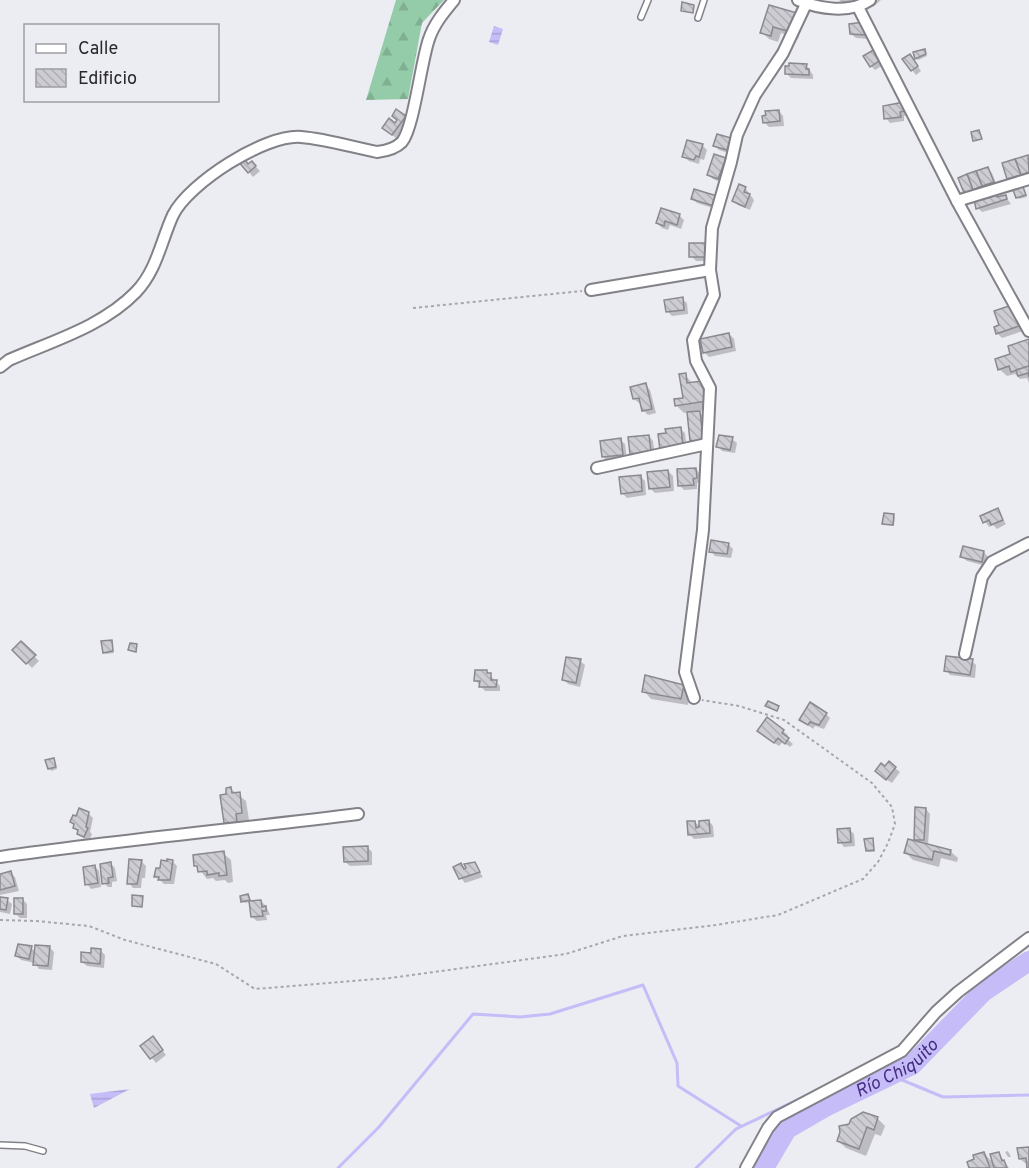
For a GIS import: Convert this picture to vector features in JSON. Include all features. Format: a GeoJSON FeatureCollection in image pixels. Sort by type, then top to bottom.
{"type":"FeatureCollection","features":[{"type":"Feature","properties":{"kind":"street"},"geometry":{"type":"LineString","coordinates":[[0,367],[9,360],[101,320],[121,306],[151,273],[174,214],[187,195],[200,183],[252,150],[282,138],[300,137],[377,152],[389,150],[402,141],[408,127],[429,39],[440,18],[454,0]]}},
{"type":"Feature","properties":{"kind":"street"},"geometry":{"type":"LineString","coordinates":[[694,698],[685,672],[703,530],[710,388],[696,361],[693,340],[714,295],[710,270],[712,228],[737,135],[755,95],[783,53],[802,2],[826,8],[858,7],[870,0]]}},
{"type":"Feature","properties":{"kind":"street"},"geometry":{"type":"LineString","coordinates":[[858,7],[957,201],[1029,331]]}},
{"type":"Feature","properties":{"kind":"street"},"geometry":{"type":"LineString","coordinates":[[957,201],[1029,179]]}},
{"type":"Feature","properties":{"kind":"street"},"geometry":{"type":"LineString","coordinates":[[591,290],[710,270]]}},
{"type":"Feature","properties":{"kind":"street"},"geometry":{"type":"LineString","coordinates":[[597,468],[707,444]]}},
{"type":"Feature","properties":{"kind":"street"},"geometry":{"type":"LineString","coordinates":[[965,654],[982,576],[992,562],[1029,543]]}},
{"type":"Feature","properties":{"kind":"street"},"geometry":{"type":"LineString","coordinates":[[0,858],[94,843],[196,834],[358,814]]}},
{"type":"Feature","properties":{"kind":"street"},"geometry":{"type":"LineString","coordinates":[[746,1168],[768,1128],[777,1117],[902,1051],[936,1012],[958,992],[1029,939]]}},
{"type":"Feature","properties":{"kind":"lane"},"geometry":{"type":"LineString","coordinates":[[642,17],[648,0]]}},
{"type":"Feature","properties":{"kind":"lane"},"geometry":{"type":"LineString","coordinates":[[698,18],[704,0]]}},
{"type":"Feature","properties":{"kind":"lane"},"geometry":{"type":"LineString","coordinates":[[0,1145],[25,1146],[43,1151]]}},
{"type":"Feature","properties":{"kind":"path"},"geometry":{"type":"LineString","coordinates":[[413,308],[591,290]]}},
{"type":"Feature","properties":{"kind":"path"},"geometry":{"type":"LineString","coordinates":[[0,920],[89,926],[125,940],[216,964],[255,988],[390,978],[566,954],[623,936],[778,915],[862,879],[878,862],[895,824],[892,807],[872,783],[784,720],[739,706],[694,698]]}},
{"type":"Feature","properties":{"kind":"green space"},"geometry":{"type":"Polygon","coordinates":[[[396,0],[444,0],[422,23],[408,99],[366,100],[396,0]]]}},
{"type":"Feature","properties":{"kind":"shaded area"},"geometry":{"type":"Polygon","coordinates":[[[494,26],[503,29],[498,45],[489,42],[494,26]]]}},
{"type":"Feature","properties":{"kind":"shaded area"},"geometry":{"type":"Polygon","coordinates":[[[130,1089],[94,1108],[90,1094],[130,1089]]]}},
{"type":"Feature","properties":{"kind":"building"},"geometry":{"type":"Polygon","coordinates":[[[682,2],[694,5],[693,13],[681,11],[682,2]]]}},
{"type":"Feature","properties":{"kind":"building"},"geometry":{"type":"Polygon","coordinates":[[[769,5],[797,13],[791,32],[773,27],[771,36],[760,33],[769,5]]]}},
{"type":"Feature","properties":{"kind":"building"},"geometry":{"type":"Polygon","coordinates":[[[864,22],[865,35],[850,34],[849,24],[864,22]]]}},
{"type":"Feature","properties":{"kind":"building"},"geometry":{"type":"Polygon","coordinates":[[[875,49],[882,59],[870,67],[863,56],[875,49]]]}},
{"type":"Feature","properties":{"kind":"building"},"geometry":{"type":"Polygon","coordinates":[[[925,49],[926,54],[915,59],[913,52],[925,49]]]}},
{"type":"Feature","properties":{"kind":"building"},"geometry":{"type":"Polygon","coordinates":[[[910,54],[918,66],[911,71],[902,59],[910,54]]]}},
{"type":"Feature","properties":{"kind":"building"},"geometry":{"type":"Polygon","coordinates":[[[789,63],[807,64],[806,69],[809,69],[809,75],[785,74],[785,66],[789,66],[789,63]]]}},
{"type":"Feature","properties":{"kind":"building"},"geometry":{"type":"Polygon","coordinates":[[[904,102],[905,111],[900,112],[901,117],[884,119],[883,106],[904,102]]]}},
{"type":"Feature","properties":{"kind":"building"},"geometry":{"type":"Polygon","coordinates":[[[396,109],[406,116],[392,135],[382,128],[389,118],[395,123],[397,120],[392,116],[396,109]]]}},
{"type":"Feature","properties":{"kind":"building"},"geometry":{"type":"Polygon","coordinates":[[[779,110],[780,121],[763,123],[762,116],[766,115],[765,111],[779,110]]]}},
{"type":"Feature","properties":{"kind":"building"},"geometry":{"type":"Polygon","coordinates":[[[979,130],[982,139],[973,141],[971,132],[979,130]]]}},
{"type":"Feature","properties":{"kind":"building"},"geometry":{"type":"Polygon","coordinates":[[[717,134],[731,138],[727,150],[713,146],[717,134]]]}},
{"type":"Feature","properties":{"kind":"building"},"geometry":{"type":"Polygon","coordinates":[[[687,140],[703,144],[699,157],[696,156],[694,160],[682,157],[687,140]]]}},
{"type":"Feature","properties":{"kind":"building"},"geometry":{"type":"Polygon","coordinates":[[[714,154],[726,158],[718,179],[707,175],[714,154]]]}},
{"type":"Feature","properties":{"kind":"building"},"geometry":{"type":"Polygon","coordinates":[[[1028,155],[1029,172],[1021,175],[1015,159],[1028,155]]]}},
{"type":"Feature","properties":{"kind":"building"},"geometry":{"type":"Polygon","coordinates":[[[243,157],[248,164],[252,161],[256,166],[248,173],[238,161],[243,157]]]}},
{"type":"Feature","properties":{"kind":"building"},"geometry":{"type":"Polygon","coordinates":[[[1015,159],[1021,175],[1007,179],[1002,163],[1015,159]]]}},
{"type":"Feature","properties":{"kind":"building"},"geometry":{"type":"Polygon","coordinates":[[[988,167],[994,182],[982,186],[976,171],[988,167]]]}},
{"type":"Feature","properties":{"kind":"building"},"geometry":{"type":"Polygon","coordinates":[[[976,171],[982,186],[973,190],[967,174],[976,171]]]}},
{"type":"Feature","properties":{"kind":"building"},"geometry":{"type":"Polygon","coordinates":[[[967,174],[973,190],[964,193],[958,178],[967,174]]]}},
{"type":"Feature","properties":{"kind":"building"},"geometry":{"type":"Polygon","coordinates":[[[739,184],[746,187],[744,192],[750,194],[745,207],[732,201],[739,184]]]}},
{"type":"Feature","properties":{"kind":"building"},"geometry":{"type":"Polygon","coordinates":[[[1022,184],[1026,195],[1016,198],[1012,187],[1022,184]]]}},
{"type":"Feature","properties":{"kind":"building"},"geometry":{"type":"Polygon","coordinates":[[[694,189],[717,196],[714,206],[691,199],[694,189]]]}},
{"type":"Feature","properties":{"kind":"building"},"geometry":{"type":"Polygon","coordinates":[[[995,193],[997,197],[1006,195],[1007,199],[976,209],[974,199],[995,193]]]}},
{"type":"Feature","properties":{"kind":"building"},"geometry":{"type":"Polygon","coordinates":[[[661,208],[680,214],[677,225],[665,221],[664,226],[656,223],[661,208]]]}},
{"type":"Feature","properties":{"kind":"building"},"geometry":{"type":"Polygon","coordinates":[[[689,243],[706,243],[706,257],[689,257],[689,243]]]}},
{"type":"Feature","properties":{"kind":"building"},"geometry":{"type":"Polygon","coordinates":[[[683,297],[684,310],[666,312],[664,300],[683,297]]]}},
{"type":"Feature","properties":{"kind":"building"},"geometry":{"type":"Polygon","coordinates":[[[1012,305],[1019,326],[996,334],[994,327],[999,325],[994,311],[1012,305]]]}},
{"type":"Feature","properties":{"kind":"building"},"geometry":{"type":"Polygon","coordinates":[[[729,333],[732,347],[703,353],[700,339],[729,333]]]}},
{"type":"Feature","properties":{"kind":"building"},"geometry":{"type":"Polygon","coordinates":[[[1029,339],[1029,366],[1011,372],[1009,366],[998,370],[995,359],[1010,354],[1008,346],[1029,339]]]}},
{"type":"Feature","properties":{"kind":"building"},"geometry":{"type":"Polygon","coordinates":[[[1029,366],[1029,377],[1028,373],[1018,376],[1016,370],[1029,366]]]}},
{"type":"Feature","properties":{"kind":"building"},"geometry":{"type":"Polygon","coordinates":[[[686,373],[687,383],[701,381],[707,401],[675,406],[674,399],[683,398],[679,374],[686,373]]]}},
{"type":"Feature","properties":{"kind":"building"},"geometry":{"type":"Polygon","coordinates":[[[646,383],[652,409],[642,411],[639,398],[633,399],[630,387],[646,383]]]}},
{"type":"Feature","properties":{"kind":"building"},"geometry":{"type":"Polygon","coordinates":[[[700,411],[703,440],[690,441],[687,412],[700,411]]]}},
{"type":"Feature","properties":{"kind":"building"},"geometry":{"type":"Polygon","coordinates":[[[681,427],[683,447],[660,450],[658,434],[666,433],[665,429],[681,427]]]}},
{"type":"Feature","properties":{"kind":"building"},"geometry":{"type":"Polygon","coordinates":[[[649,435],[651,452],[630,454],[628,437],[649,435]]]}},
{"type":"Feature","properties":{"kind":"building"},"geometry":{"type":"Polygon","coordinates":[[[719,435],[733,437],[730,450],[716,447],[719,435]]]}},
{"type":"Feature","properties":{"kind":"building"},"geometry":{"type":"Polygon","coordinates":[[[621,438],[623,455],[602,457],[600,441],[621,438]]]}},
{"type":"Feature","properties":{"kind":"building"},"geometry":{"type":"Polygon","coordinates":[[[696,468],[697,478],[693,479],[694,485],[678,486],[677,469],[696,468]]]}},
{"type":"Feature","properties":{"kind":"building"},"geometry":{"type":"Polygon","coordinates":[[[668,470],[670,487],[649,489],[647,472],[668,470]]]}},
{"type":"Feature","properties":{"kind":"building"},"geometry":{"type":"Polygon","coordinates":[[[641,475],[642,491],[621,494],[619,477],[641,475]]]}},
{"type":"Feature","properties":{"kind":"building"},"geometry":{"type":"Polygon","coordinates":[[[998,508],[1003,520],[991,525],[989,520],[983,523],[980,516],[998,508]]]}},
{"type":"Feature","properties":{"kind":"building"},"geometry":{"type":"Polygon","coordinates":[[[884,513],[894,514],[893,525],[882,524],[884,513]]]}},
{"type":"Feature","properties":{"kind":"building"},"geometry":{"type":"Polygon","coordinates":[[[711,540],[729,543],[727,554],[709,552],[711,540]]]}},
{"type":"Feature","properties":{"kind":"building"},"geometry":{"type":"Polygon","coordinates":[[[963,546],[984,551],[982,562],[960,557],[963,546]]]}},
{"type":"Feature","properties":{"kind":"building"},"geometry":{"type":"Polygon","coordinates":[[[112,640],[113,651],[103,653],[101,641],[112,640]]]}},
{"type":"Feature","properties":{"kind":"building"},"geometry":{"type":"Polygon","coordinates":[[[21,641],[36,655],[26,664],[12,650],[21,641]]]}},
{"type":"Feature","properties":{"kind":"building"},"geometry":{"type":"Polygon","coordinates":[[[130,643],[137,644],[136,652],[128,650],[130,643]]]}},
{"type":"Feature","properties":{"kind":"building"},"geometry":{"type":"Polygon","coordinates":[[[946,656],[973,659],[970,675],[944,671],[946,656]]]}},
{"type":"Feature","properties":{"kind":"building"},"geometry":{"type":"Polygon","coordinates":[[[566,657],[581,659],[576,683],[562,680],[566,657]]]}},
{"type":"Feature","properties":{"kind":"building"},"geometry":{"type":"Polygon","coordinates":[[[475,670],[487,670],[487,673],[491,673],[491,680],[497,680],[496,687],[479,687],[480,681],[474,681],[475,670]]]}},
{"type":"Feature","properties":{"kind":"building"},"geometry":{"type":"Polygon","coordinates":[[[645,675],[684,685],[681,699],[642,692],[645,675]]]}},
{"type":"Feature","properties":{"kind":"building"},"geometry":{"type":"Polygon","coordinates":[[[768,701],[779,706],[777,711],[765,706],[768,701]]]}},
{"type":"Feature","properties":{"kind":"building"},"geometry":{"type":"Polygon","coordinates":[[[810,702],[827,713],[819,725],[810,722],[808,725],[799,720],[810,702]]]}},
{"type":"Feature","properties":{"kind":"building"},"geometry":{"type":"Polygon","coordinates":[[[767,717],[784,730],[782,733],[789,738],[785,744],[778,738],[774,743],[757,731],[767,717]]]}},
{"type":"Feature","properties":{"kind":"building"},"geometry":{"type":"Polygon","coordinates":[[[54,758],[56,767],[48,769],[45,760],[54,758]]]}},
{"type":"Feature","properties":{"kind":"building"},"geometry":{"type":"Polygon","coordinates":[[[889,761],[896,767],[886,780],[875,771],[881,763],[885,766],[889,761]]]}},
{"type":"Feature","properties":{"kind":"building"},"geometry":{"type":"Polygon","coordinates":[[[231,787],[232,793],[240,792],[242,813],[236,814],[237,822],[224,823],[220,795],[226,794],[226,788],[231,787]]]}},
{"type":"Feature","properties":{"kind":"building"},"geometry":{"type":"Polygon","coordinates":[[[915,807],[926,808],[924,840],[914,840],[915,807]]]}},
{"type":"Feature","properties":{"kind":"building"},"geometry":{"type":"Polygon","coordinates":[[[79,808],[89,812],[86,827],[88,828],[84,837],[77,834],[78,830],[73,828],[74,824],[70,822],[73,815],[76,816],[79,808]]]}},
{"type":"Feature","properties":{"kind":"building"},"geometry":{"type":"Polygon","coordinates":[[[709,820],[710,833],[688,835],[687,821],[695,821],[696,828],[699,827],[699,821],[709,820]]]}},
{"type":"Feature","properties":{"kind":"building"},"geometry":{"type":"Polygon","coordinates":[[[850,828],[851,842],[838,843],[837,829],[850,828]]]}},
{"type":"Feature","properties":{"kind":"building"},"geometry":{"type":"Polygon","coordinates":[[[873,838],[874,850],[866,851],[864,839],[873,838]]]}},
{"type":"Feature","properties":{"kind":"building"},"geometry":{"type":"Polygon","coordinates":[[[908,839],[951,850],[950,855],[934,851],[932,860],[904,853],[908,839]]]}},
{"type":"Feature","properties":{"kind":"building"},"geometry":{"type":"Polygon","coordinates":[[[368,846],[368,861],[344,862],[343,847],[368,846]]]}},
{"type":"Feature","properties":{"kind":"building"},"geometry":{"type":"Polygon","coordinates":[[[224,851],[227,875],[219,876],[219,873],[207,875],[207,871],[198,872],[197,866],[194,866],[193,855],[224,851]]]}},
{"type":"Feature","properties":{"kind":"building"},"geometry":{"type":"Polygon","coordinates":[[[129,859],[142,860],[137,884],[127,884],[129,859]]]}},
{"type":"Feature","properties":{"kind":"building"},"geometry":{"type":"Polygon","coordinates":[[[167,859],[173,860],[170,880],[158,880],[159,877],[154,877],[156,868],[160,868],[161,860],[167,861],[167,859]]]}},
{"type":"Feature","properties":{"kind":"building"},"geometry":{"type":"Polygon","coordinates":[[[111,862],[113,877],[108,878],[109,883],[102,884],[100,864],[111,862]]]}},
{"type":"Feature","properties":{"kind":"building"},"geometry":{"type":"Polygon","coordinates":[[[475,862],[480,872],[459,879],[453,867],[461,863],[464,869],[466,868],[464,864],[475,862]]]}},
{"type":"Feature","properties":{"kind":"building"},"geometry":{"type":"Polygon","coordinates":[[[95,865],[98,883],[85,885],[83,867],[95,865]]]}},
{"type":"Feature","properties":{"kind":"building"},"geometry":{"type":"Polygon","coordinates":[[[11,871],[15,886],[0,890],[0,874],[11,871]]]}},
{"type":"Feature","properties":{"kind":"building"},"geometry":{"type":"Polygon","coordinates":[[[248,894],[250,900],[241,902],[240,896],[248,894]]]}},
{"type":"Feature","properties":{"kind":"building"},"geometry":{"type":"Polygon","coordinates":[[[132,895],[143,896],[142,907],[132,906],[132,895]]]}},
{"type":"Feature","properties":{"kind":"building"},"geometry":{"type":"Polygon","coordinates":[[[0,897],[8,898],[6,910],[0,909],[0,897]]]}},
{"type":"Feature","properties":{"kind":"building"},"geometry":{"type":"Polygon","coordinates":[[[14,898],[23,898],[23,914],[14,914],[14,898]]]}},
{"type":"Feature","properties":{"kind":"building"},"geometry":{"type":"Polygon","coordinates":[[[261,900],[262,907],[266,906],[266,911],[262,911],[263,916],[251,917],[249,901],[261,900]]]}},
{"type":"Feature","properties":{"kind":"building"},"geometry":{"type":"Polygon","coordinates":[[[18,944],[32,946],[29,959],[15,956],[18,944]]]}},
{"type":"Feature","properties":{"kind":"building"},"geometry":{"type":"Polygon","coordinates":[[[35,945],[50,946],[48,966],[33,965],[35,945]]]}},
{"type":"Feature","properties":{"kind":"building"},"geometry":{"type":"Polygon","coordinates":[[[91,948],[101,949],[100,964],[81,962],[81,952],[91,953],[91,948]]]}},
{"type":"Feature","properties":{"kind":"building"},"geometry":{"type":"Polygon","coordinates":[[[153,1036],[163,1050],[150,1059],[140,1046],[153,1036]]]}},
{"type":"Feature","properties":{"kind":"building"},"geometry":{"type":"Polygon","coordinates":[[[863,1112],[878,1117],[874,1130],[867,1127],[859,1149],[837,1141],[839,1126],[849,1124],[851,1119],[863,1112]]]}},
{"type":"Feature","properties":{"kind":"building"},"geometry":{"type":"Polygon","coordinates":[[[1029,1147],[1029,1168],[1027,1168],[1026,1158],[1019,1159],[1017,1148],[1029,1147]]]}},
{"type":"Feature","properties":{"kind":"building"},"geometry":{"type":"Polygon","coordinates":[[[984,1152],[990,1168],[969,1168],[967,1162],[974,1159],[973,1155],[984,1152]]]}},
{"type":"Feature","properties":{"kind":"building"},"geometry":{"type":"Polygon","coordinates":[[[999,1152],[1007,1168],[994,1168],[990,1154],[999,1152]]]}},
{"type":"Feature","properties":{"kind":"waterway","name":"Río Chiquito"},"geometry":{"type":"LineString","coordinates":[[764,1168],[787,1129],[825,1107],[912,1065],[983,992],[1029,961]]}},
{"type":"Feature","properties":{"kind":"waterway"},"geometry":{"type":"LineString","coordinates":[[338,1168],[379,1127],[473,1014],[520,1017],[550,1014],[643,985],[677,1063],[678,1086],[741,1126]]}},
{"type":"Feature","properties":{"kind":"waterway"},"geometry":{"type":"LineString","coordinates":[[890,1075],[943,1097],[1029,1095]]}},
{"type":"Feature","properties":{"kind":"waterway"},"geometry":{"type":"LineString","coordinates":[[696,1168],[736,1129],[814,1092]]}}]}
